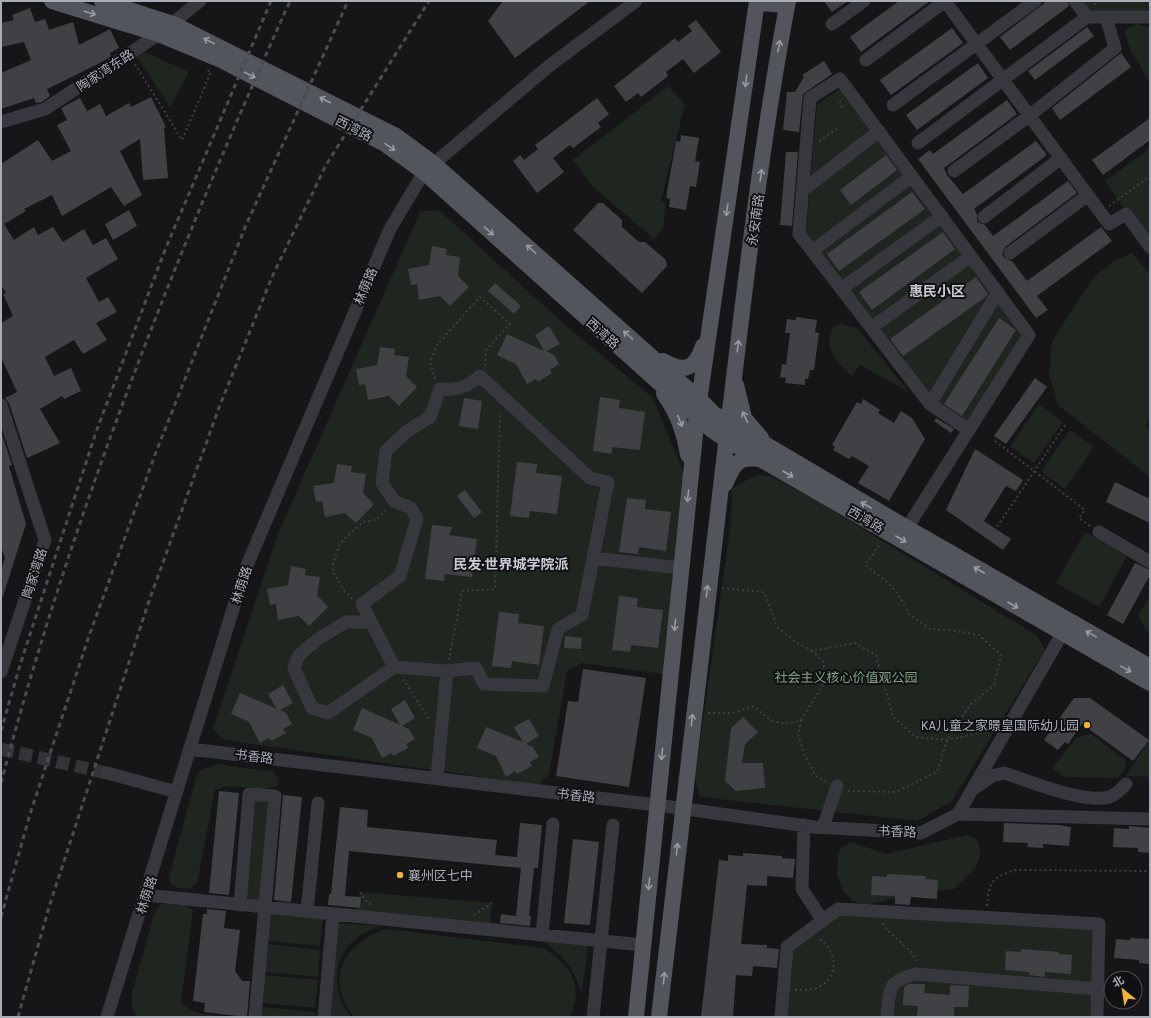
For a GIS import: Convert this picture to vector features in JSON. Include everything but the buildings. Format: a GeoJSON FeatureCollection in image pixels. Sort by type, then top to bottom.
{"type":"FeatureCollection","features":[{"type":"Feature","properties":{"kind":"main road","name":"西湾路"},"geometry":{"type":"LineString","coordinates":[[52,1],[159,34],[219,59],[378,140],[429,168],[646,352],[699,398],[714,414],[765,453],[888,532],[1062,634],[1150,683]]}},
{"type":"Feature","properties":{"kind":"main road","name":"西湾路"},"geometry":{"type":"LineString","coordinates":[[102,1],[173,24],[396,136],[651,376],[697,415],[712,430],[727,440],[765,453],[907,528],[1150,667]]}},
{"type":"Feature","properties":{"kind":"main road"},"geometry":{"type":"LineString","coordinates":[[636,1017],[699,398],[757,2],[788,3]]}},
{"type":"Feature","properties":{"kind":"main road","name":"永安南路"},"geometry":{"type":"LineString","coordinates":[[659,1017],[693,713],[734,374],[774,73],[788,3]]}},
{"type":"Feature","properties":{"kind":"main road"},"geometry":{"type":"LineString","coordinates":[[646,352],[680,369],[691,367],[699,358],[710,325]]}},
{"type":"Feature","properties":{"kind":"main road"},"geometry":{"type":"LineString","coordinates":[[720,494],[733,466],[740,460],[765,453],[744,418],[734,374]]}},
{"type":"Feature","properties":{"kind":"main road"},"geometry":{"type":"LineString","coordinates":[[651,376],[674,408],[682,426],[691,471]]}},
{"type":"Feature","properties":{"kind":"street","name":"陶家湾东路"},"geometry":{"type":"LineString","coordinates":[[1,122],[45,109],[159,34],[200,1]]}},
{"type":"Feature","properties":{"kind":"street","name":"林荫路"},"geometry":{"type":"LineString","coordinates":[[107,1017],[146,895],[245,570],[390,228],[429,168],[549,66],[636,1]]}},
{"type":"Feature","properties":{"kind":"street"},"geometry":{"type":"LineString","coordinates":[[832,24],[864,1]]}},
{"type":"Feature","properties":{"kind":"street"},"geometry":{"type":"LineString","coordinates":[[866,60],[945,1],[1109,224],[1126,214],[1150,247]]}},
{"type":"Feature","properties":{"kind":"street"},"geometry":{"type":"LineString","coordinates":[[893,105],[977,45],[1035,1]]}},
{"type":"Feature","properties":{"kind":"street"},"geometry":{"type":"LineString","coordinates":[[1075,1],[1087,17]]}},
{"type":"Feature","properties":{"kind":"street"},"geometry":{"type":"LineString","coordinates":[[918,143],[1087,17],[1150,17]]}},
{"type":"Feature","properties":{"kind":"street"},"geometry":{"type":"LineString","coordinates":[[954,171],[1029,116],[1115,48],[1106,17]]}},
{"type":"Feature","properties":{"kind":"street"},"geometry":{"type":"LineString","coordinates":[[907,528],[969,430],[1029,334],[840,79],[810,98],[799,234],[930,404],[969,430]]}},
{"type":"Feature","properties":{"kind":"street"},"geometry":{"type":"LineString","coordinates":[[802,191],[879,131]]}},
{"type":"Feature","properties":{"kind":"street"},"geometry":{"type":"LineString","coordinates":[[984,217],[1061,158]]}},
{"type":"Feature","properties":{"kind":"street"},"geometry":{"type":"LineString","coordinates":[[812,251],[912,176]]}},
{"type":"Feature","properties":{"kind":"street"},"geometry":{"type":"LineString","coordinates":[[1010,253],[1088,195]]}},
{"type":"Feature","properties":{"kind":"street"},"geometry":{"type":"LineString","coordinates":[[841,289],[942,216]]}},
{"type":"Feature","properties":{"kind":"street"},"geometry":{"type":"LineString","coordinates":[[871,328],[971,256]]}},
{"type":"Feature","properties":{"kind":"street"},"geometry":{"type":"LineString","coordinates":[[930,404],[998,292]]}},
{"type":"Feature","properties":{"kind":"street"},"geometry":{"type":"LineString","coordinates":[[371,622],[346,622],[318,639],[299,654],[294,668],[312,708],[328,714],[394,667],[447,671],[476,668],[484,684],[543,686],[558,629],[582,615],[608,482],[590,478],[480,376],[472,383],[460,388],[440,389],[430,417],[406,432],[386,451],[382,483],[394,501],[411,508],[417,519],[400,576],[362,604],[394,667]]}},
{"type":"Feature","properties":{"kind":"street","name":"陶家湾路"},"geometry":{"type":"LineString","coordinates":[[1,405],[45,540],[1,672]]}},
{"type":"Feature","properties":{"kind":"street"},"geometry":{"type":"LineString","coordinates":[[1099,532],[1150,562]]}},
{"type":"Feature","properties":{"kind":"street"},"geometry":{"type":"LineString","coordinates":[[593,558],[681,568]]}},
{"type":"Feature","properties":{"kind":"street"},"geometry":{"type":"LineString","coordinates":[[958,814],[1062,634]]}},
{"type":"Feature","properties":{"kind":"street"},"geometry":{"type":"LineString","coordinates":[[437,778],[447,671]]}},
{"type":"Feature","properties":{"kind":"street"},"geometry":{"type":"LineString","coordinates":[[996,748],[995,755],[998,766],[1004,774]]}},
{"type":"Feature","properties":{"kind":"street","name":"书香路"},"geometry":{"type":"LineString","coordinates":[[190,749],[682,808],[823,827],[921,833],[958,814],[1150,819]]}},
{"type":"Feature","properties":{"kind":"street"},"geometry":{"type":"LineString","coordinates":[[107,774],[177,792]]}},
{"type":"Feature","properties":{"kind":"street"},"geometry":{"type":"LineString","coordinates":[[972,790],[992,776],[1004,774],[1084,798],[1109,797],[1114,795],[1126,784]]}},
{"type":"Feature","properties":{"kind":"street"},"geometry":{"type":"LineString","coordinates":[[823,827],[836,786]]}},
{"type":"Feature","properties":{"kind":"street"},"geometry":{"type":"LineString","coordinates":[[240,905],[249,794],[275,796],[255,1017]]}},
{"type":"Feature","properties":{"kind":"street"},"geometry":{"type":"LineString","coordinates":[[307,912],[318,803]]}},
{"type":"Feature","properties":{"kind":"street"},"geometry":{"type":"LineString","coordinates":[[542,935],[553,824]]}},
{"type":"Feature","properties":{"kind":"street"},"geometry":{"type":"LineString","coordinates":[[593,1017],[613,825]]}},
{"type":"Feature","properties":{"kind":"street"},"geometry":{"type":"LineString","coordinates":[[804,825],[802,889],[823,921]]}},
{"type":"Feature","properties":{"kind":"street"},"geometry":{"type":"LineString","coordinates":[[146,895],[643,945]]}},
{"type":"Feature","properties":{"kind":"street"},"geometry":{"type":"LineString","coordinates":[[781,1017],[787,948],[838,909],[1098,924],[1098,1017]]}},
{"type":"Feature","properties":{"kind":"street"},"geometry":{"type":"LineString","coordinates":[[324,1017],[333,914]]}},
{"type":"Feature","properties":{"kind":"street"},"geometry":{"type":"LineString","coordinates":[[887,1017],[891,988],[900,978],[920,974],[1098,989]]}},
{"type":"Feature","properties":{"kind":"path"},"geometry":{"type":"LineString","coordinates":[[129,54],[182,140],[211,72],[204,69]]}},
{"type":"Feature","properties":{"kind":"path"},"geometry":{"type":"LineString","coordinates":[[806,149],[837,129]]}},
{"type":"Feature","properties":{"kind":"path"},"geometry":{"type":"LineString","coordinates":[[1101,213],[1150,176]]}},
{"type":"Feature","properties":{"kind":"path"},"geometry":{"type":"LineString","coordinates":[[440,389],[432,373],[430,362],[436,346],[480,297],[510,324],[486,350],[485,367],[480,376]]}},
{"type":"Feature","properties":{"kind":"path"},"geometry":{"type":"LineString","coordinates":[[447,671],[462,591],[495,589],[501,395]]}},
{"type":"Feature","properties":{"kind":"path"},"geometry":{"type":"LineString","coordinates":[[989,540],[1065,425]]}},
{"type":"Feature","properties":{"kind":"path"},"geometry":{"type":"LineString","coordinates":[[995,441],[1085,510],[1079,518],[1099,532]]}},
{"type":"Feature","properties":{"kind":"path"},"geometry":{"type":"LineString","coordinates":[[362,604],[352,599],[343,589],[333,572],[333,563],[340,543],[363,522],[376,520],[394,501]]}},
{"type":"Feature","properties":{"kind":"path"},"geometry":{"type":"LineString","coordinates":[[708,588],[747,589],[764,592],[777,627],[823,660],[826,680],[801,720],[798,735],[808,763],[816,776],[848,790],[896,792],[937,772],[947,740],[970,705],[994,685],[1001,655],[979,635],[950,630],[930,629],[909,614],[898,594],[866,565],[888,532]]}},
{"type":"Feature","properties":{"kind":"path"},"geometry":{"type":"LineString","coordinates":[[812,651],[855,643],[876,655],[893,717],[916,737],[947,740],[1008,726]]}},
{"type":"Feature","properties":{"kind":"path"},"geometry":{"type":"LineString","coordinates":[[394,667],[441,738]]}},
{"type":"Feature","properties":{"kind":"path"},"geometry":{"type":"LineString","coordinates":[[693,713],[733,713],[754,706],[764,718],[787,725],[801,720]]}},
{"type":"Feature","properties":{"kind":"path"},"geometry":{"type":"LineString","coordinates":[[987,918],[989,887],[1000,875],[1015,870],[1150,871]]}},
{"type":"Feature","properties":{"kind":"path"},"geometry":{"type":"LineString","coordinates":[[880,912],[880,918],[885,928],[912,954],[918,964],[920,974]]}},
{"type":"Feature","properties":{"kind":"path"},"geometry":{"type":"LineString","coordinates":[[783,991],[814,989],[826,981],[833,971],[834,961],[832,953],[826,943],[809,931]]}},
{"type":"Feature","properties":{"kind":"green space"},"geometry":{"type":"Polygon","coordinates":[[[1082,1],[1150,1],[1150,6],[1145,12],[1092,12],[1088,10],[1082,1]]]}},
{"type":"Feature","properties":{"kind":"green space"},"geometry":{"type":"Polygon","coordinates":[[[1137,24],[1150,27],[1150,82],[1131,52],[1124,30],[1137,24]]]}},
{"type":"Feature","properties":{"kind":"green space"},"geometry":{"type":"Polygon","coordinates":[[[140,50],[189,72],[170,107],[135,54],[140,50]]]}},
{"type":"Feature","properties":{"kind":"green space"},"geometry":{"type":"Polygon","coordinates":[[[668,86],[685,104],[661,200],[666,203],[663,229],[654,239],[591,185],[573,160],[668,86]]]}},
{"type":"Feature","properties":{"kind":"green space"},"geometry":{"type":"Polygon","coordinates":[[[842,87],[1021,328],[1022,337],[967,422],[937,403],[806,234],[817,105],[842,87]]]}},
{"type":"Feature","properties":{"kind":"green space"},"geometry":{"type":"Polygon","coordinates":[[[1150,148],[1150,247],[1105,181],[1150,148]]]}},
{"type":"Feature","properties":{"kind":"green space"},"geometry":{"type":"Polygon","coordinates":[[[439,210],[564,324],[653,398],[684,474],[666,669],[663,674],[582,663],[567,671],[549,774],[538,785],[224,740],[213,729],[277,536],[420,212],[439,210]]]}},
{"type":"Feature","properties":{"kind":"green space"},"geometry":{"type":"Polygon","coordinates":[[[1132,253],[1150,274],[1150,415],[1146,428],[1150,431],[1150,477],[1058,405],[1049,374],[1052,341],[1093,278],[1113,262],[1132,253]]]}},
{"type":"Feature","properties":{"kind":"green space"},"geometry":{"type":"Polygon","coordinates":[[[841,324],[857,328],[909,392],[860,365],[852,376],[846,371],[832,354],[830,347],[831,334],[834,326],[841,324]]]}},
{"type":"Feature","properties":{"kind":"green space"},"geometry":{"type":"Polygon","coordinates":[[[1039,404],[1063,422],[1034,463],[1010,446],[1039,404]]]}},
{"type":"Feature","properties":{"kind":"green space"},"geometry":{"type":"Polygon","coordinates":[[[1070,430],[1094,447],[1065,489],[1041,471],[1070,430]]]}},
{"type":"Feature","properties":{"kind":"green space","name":"社会主义核心价值观公园"},"geometry":{"type":"Polygon","coordinates":[[[758,474],[773,477],[824,505],[1036,635],[1045,649],[952,801],[917,821],[700,797],[695,778],[731,523],[732,488],[758,474]]]}},
{"type":"Feature","properties":{"kind":"green space"},"geometry":{"type":"Polygon","coordinates":[[[1085,532],[1127,556],[1099,607],[1056,583],[1085,532]]]}},
{"type":"Feature","properties":{"kind":"green space"},"geometry":{"type":"Polygon","coordinates":[[[1150,596],[1150,632],[1146,630],[1138,615],[1150,596]]]}},
{"type":"Feature","properties":{"kind":"green space"},"geometry":{"type":"Polygon","coordinates":[[[1091,734],[1126,761],[1125,769],[1118,778],[1064,777],[1052,768],[1076,738],[1091,734]]]}},
{"type":"Feature","properties":{"kind":"green space"},"geometry":{"type":"Polygon","coordinates":[[[1150,738],[1150,777],[1126,776],[1150,738]]]}},
{"type":"Feature","properties":{"kind":"green space"},"geometry":{"type":"Polygon","coordinates":[[[218,764],[274,772],[279,781],[278,785],[262,789],[230,786],[215,790],[197,883],[189,889],[178,888],[171,884],[169,877],[197,774],[203,769],[218,764]]]}},
{"type":"Feature","properties":{"kind":"green space"},"geometry":{"type":"Polygon","coordinates":[[[249,794],[275,796],[264,907],[240,905],[249,794]]]}},
{"type":"Feature","properties":{"kind":"green space"},"geometry":{"type":"Polygon","coordinates":[[[967,835],[977,839],[981,853],[976,867],[954,889],[929,891],[866,905],[852,901],[843,890],[837,875],[838,857],[841,848],[851,842],[886,854],[967,835]]]}},
{"type":"Feature","properties":{"kind":"green space"},"geometry":{"type":"Polygon","coordinates":[[[360,892],[492,903],[490,930],[357,917],[360,892]]]}},
{"type":"Feature","properties":{"kind":"green space"},"geometry":{"type":"Polygon","coordinates":[[[161,904],[184,905],[193,910],[181,1003],[191,1011],[220,1017],[139,1017],[132,1007],[132,993],[155,911],[161,904]]]}},
{"type":"Feature","properties":{"kind":"green space"},"geometry":{"type":"Polygon","coordinates":[[[838,909],[1099,924],[1097,1017],[781,1017],[787,947],[838,909]]]}},
{"type":"Feature","properties":{"kind":"green space"},"geometry":{"type":"Polygon","coordinates":[[[269,913],[323,918],[320,946],[266,941],[269,913]]]}},
{"type":"Feature","properties":{"kind":"green space"},"geometry":{"type":"Polygon","coordinates":[[[338,923],[379,926],[354,940],[341,957],[338,967],[338,988],[345,1008],[351,1017],[327,1017],[338,923]]]}},
{"type":"Feature","properties":{"kind":"green space"},"geometry":{"type":"Polygon","coordinates":[[[386,929],[544,948],[568,969],[572,977],[576,995],[570,1017],[354,1017],[345,1003],[340,989],[340,976],[343,964],[349,953],[359,943],[371,935],[386,929]]]}},
{"type":"Feature","properties":{"kind":"green space"},"geometry":{"type":"Polygon","coordinates":[[[544,942],[582,943],[587,945],[588,951],[581,993],[572,970],[557,952],[544,942]]]}},
{"type":"Feature","properties":{"kind":"green space"},"geometry":{"type":"Polygon","coordinates":[[[267,944],[320,950],[318,977],[264,972],[267,944]]]}},
{"type":"Feature","properties":{"kind":"green space"},"geometry":{"type":"Polygon","coordinates":[[[264,975],[318,980],[315,1008],[262,1003],[264,975]]]}},
{"type":"Feature","properties":{"kind":"green space"},"geometry":{"type":"Polygon","coordinates":[[[262,1007],[316,1012],[315,1017],[261,1017],[262,1007]]]}},
{"type":"Feature","properties":{"kind":"tunnel"},"geometry":{"type":"LineString","coordinates":[[1,749],[107,773]]}},
{"type":"Feature","properties":{"kind":"railway"},"geometry":{"type":"LineString","coordinates":[[1,731],[20,665],[96,432],[165,250],[271,1]]}},
{"type":"Feature","properties":{"kind":"railway"},"geometry":{"type":"LineString","coordinates":[[1,783],[29,683],[60,583],[129,386],[207,192],[290,1]]}},
{"type":"Feature","properties":{"kind":"railway"},"geometry":{"type":"LineString","coordinates":[[1,917],[30,814],[89,636],[156,452],[246,225],[348,1]]}},
{"type":"Feature","properties":{"kind":"railway"},"geometry":{"type":"LineString","coordinates":[[18,1017],[49,907],[149,601],[220,405],[272,277],[326,165],[429,1]]}},
{"type":"Feature","properties":{"kind":"place","name":"KA儿童之家暻皇国际幼儿园"},"geometry":{"type":"Point","coordinates":[1087,725]}},
{"type":"Feature","properties":{"kind":"place","name":"襄州区七中"},"geometry":{"type":"Point","coordinates":[400,875]}},
{"type":"Feature","properties":{"kind":"district","name":"惠民小区"},"geometry":{"type":"Point","coordinates":[937,291]}},
{"type":"Feature","properties":{"kind":"district","name":"民发·世界城学院派"},"geometry":{"type":"Point","coordinates":[511,564]}}]}
